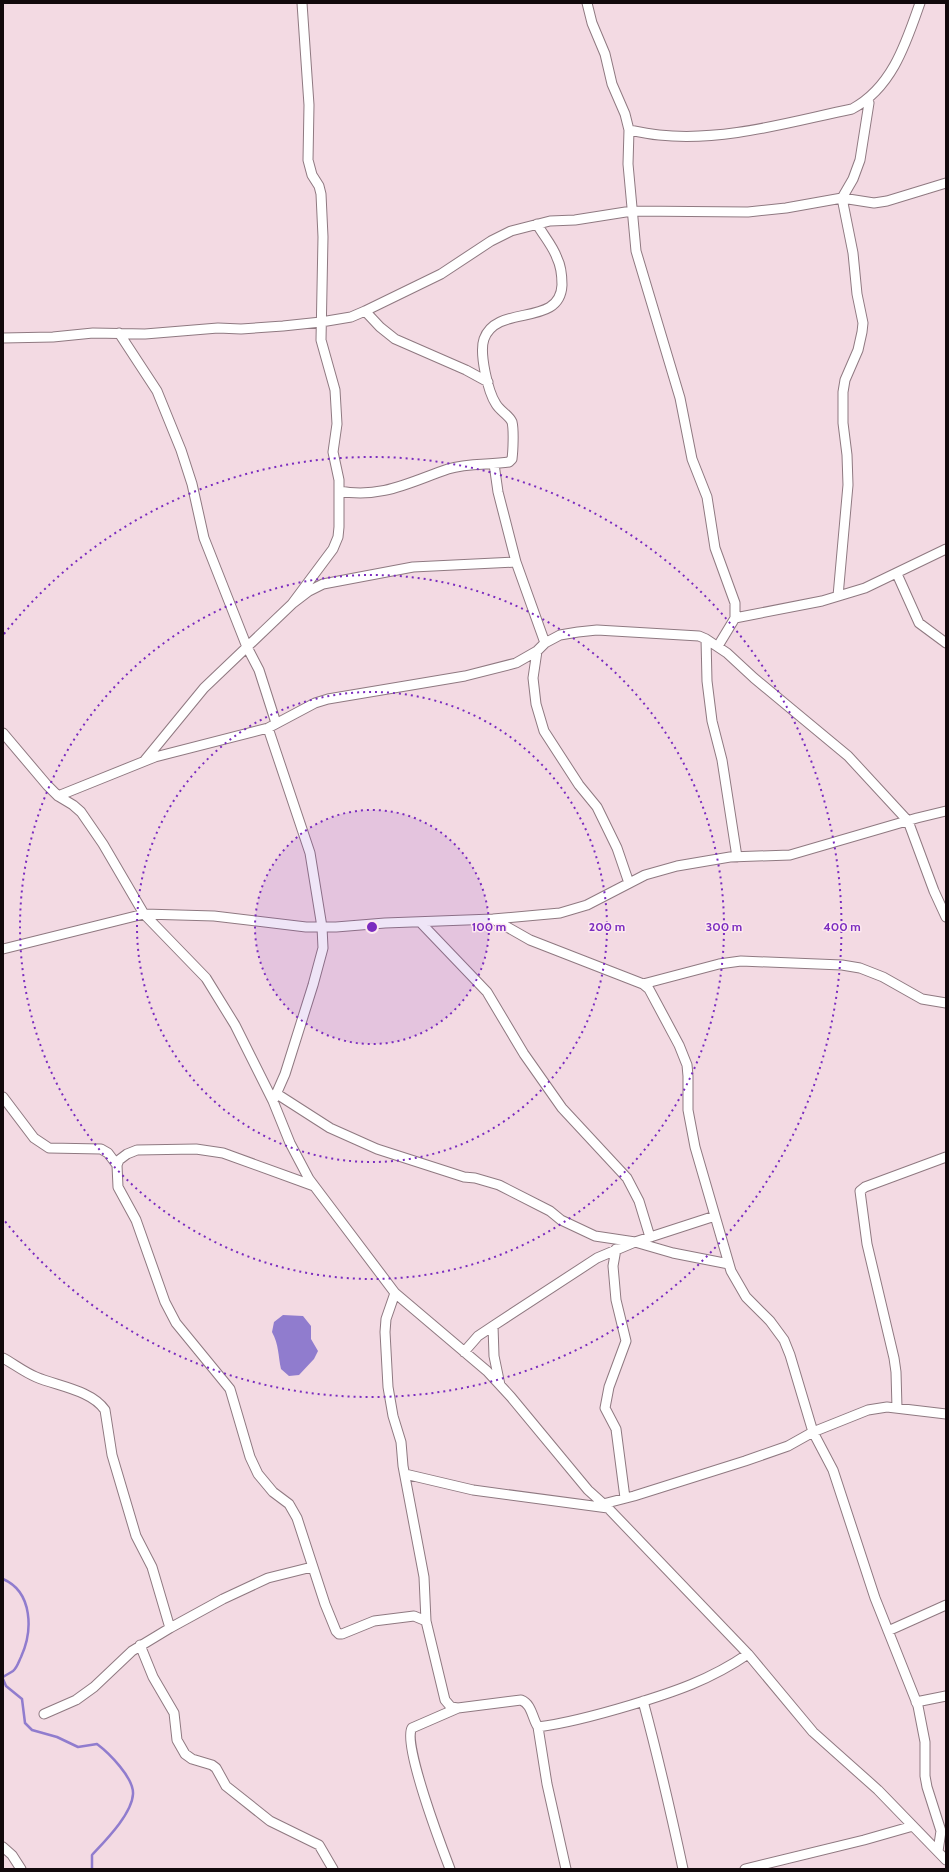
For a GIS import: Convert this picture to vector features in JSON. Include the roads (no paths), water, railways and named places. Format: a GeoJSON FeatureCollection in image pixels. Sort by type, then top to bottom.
{"type":"FeatureCollection","features":[{"type":"Feature","properties":{"kind":"street"},"geometry":{"type":"LineString","coordinates":[[292,604],[333,549],[340,528],[339,480],[333,452],[337,424],[335,390],[321,340],[323,237],[321,194],[319,186],[312,175],[308,160],[310,105],[302,3]]}},
{"type":"Feature","properties":{"kind":"street"},"geometry":{"type":"LineString","coordinates":[[587,3],[592,24],[605,54],[612,84],[625,114],[629,130],[628,164],[636,251],[679,391],[692,459],[710,510],[715,548],[735,603],[735,618],[718,646]]}},
{"type":"Feature","properties":{"kind":"street"},"geometry":{"type":"LineString","coordinates":[[629,130],[660,135],[688,136],[732,133],[852,109],[868,100],[892,72],[906,44],[920,3]]}},
{"type":"Feature","properties":{"kind":"street"},"geometry":{"type":"LineString","coordinates":[[838,596],[848,485],[847,455],[842,422],[843,392],[847,374],[858,350],[863,323],[857,294],[853,253],[842,198],[853,179],[860,160],[865,134],[869,103],[868,100]]}},
{"type":"Feature","properties":{"kind":"street"},"geometry":{"type":"LineString","coordinates":[[3,338],[119,333],[145,334],[218,328],[241,329],[321,322],[351,317],[365,311],[441,274],[491,241],[511,232],[537,224],[632,212],[748,212],[786,208],[842,198],[859,202],[880,202],[946,183]]}},
{"type":"Feature","properties":{"kind":"street"},"geometry":{"type":"LineString","coordinates":[[339,491],[356,493],[385,491],[448,469],[509,462],[512,459],[512,424],[509,418],[495,403],[489,391],[482,349],[487,333],[493,326],[501,321],[531,315],[553,305],[559,299],[562,291],[562,280],[558,258],[537,224]]}},
{"type":"Feature","properties":{"kind":"street"},"geometry":{"type":"LineString","coordinates":[[365,311],[380,327],[395,339],[466,370],[488,382]]}},
{"type":"Feature","properties":{"kind":"street"},"geometry":{"type":"LineString","coordinates":[[119,333],[157,391],[181,450],[192,484],[204,538],[247,647],[261,676],[276,723]]}},
{"type":"Feature","properties":{"kind":"street"},"geometry":{"type":"LineString","coordinates":[[494,464],[498,492],[516,562],[545,643]]}},
{"type":"Feature","properties":{"kind":"street"},"geometry":{"type":"LineString","coordinates":[[735,618],[822,601],[865,588],[897,574],[946,549]]}},
{"type":"Feature","properties":{"kind":"street"},"geometry":{"type":"LineString","coordinates":[[144,761],[204,688],[292,604],[309,591],[323,584],[413,568],[516,562]]}},
{"type":"Feature","properties":{"kind":"street"},"geometry":{"type":"LineString","coordinates":[[897,574],[918,620],[946,643]]}},
{"type":"Feature","properties":{"kind":"street"},"geometry":{"type":"LineString","coordinates":[[58,796],[144,761],[268,728],[314,703],[328,699],[465,676],[516,663],[537,651],[545,643],[560,635],[597,630],[688,635],[706,639],[718,646],[848,756],[908,821],[918,844],[934,891],[946,917]]}},
{"type":"Feature","properties":{"kind":"street"},"geometry":{"type":"LineString","coordinates":[[706,639],[712,721],[722,760],[737,857]]}},
{"type":"Feature","properties":{"kind":"street"},"geometry":{"type":"LineString","coordinates":[[537,651],[533,678],[536,704],[544,731],[579,785],[597,807],[617,848],[629,883]]}},
{"type":"Feature","properties":{"kind":"street"},"geometry":{"type":"LineString","coordinates":[[268,728],[310,853],[322,927],[322,948],[285,1074],[275,1098]]}},
{"type":"Feature","properties":{"kind":"street"},"geometry":{"type":"LineString","coordinates":[[3,733],[31,768],[58,796],[81,812],[103,844],[144,914],[206,978],[235,1024],[275,1098],[290,1144],[314,1186],[395,1293],[464,1352],[512,1397],[588,1490],[748,1654],[813,1732],[878,1790],[946,1860]]}},
{"type":"Feature","properties":{"kind":"street"},"geometry":{"type":"LineString","coordinates":[[3,949],[144,914],[214,916],[306,927],[322,927],[493,919],[560,913],[586,905],[645,875],[677,866],[737,857],[790,855],[946,811]]}},
{"type":"Feature","properties":{"kind":"street"},"geometry":{"type":"LineString","coordinates":[[493,919],[530,940],[643,984],[649,989],[660,1007],[687,1064],[688,1110],[695,1147],[729,1264],[738,1285],[746,1297],[770,1321],[784,1340],[790,1355],[813,1432],[833,1470],[875,1598],[916,1702],[925,1742],[925,1776],[927,1787],[941,1831],[938,1851]]}},
{"type":"Feature","properties":{"kind":"street"},"geometry":{"type":"LineString","coordinates":[[421,923],[487,992],[524,1054],[562,1108],[626,1178],[639,1201],[650,1237]]}},
{"type":"Feature","properties":{"kind":"street"},"geometry":{"type":"LineString","coordinates":[[643,984],[719,964],[740,961],[842,965],[860,968],[884,977],[922,999],[946,1002]]}},
{"type":"Feature","properties":{"kind":"street"},"geometry":{"type":"LineString","coordinates":[[3,1097],[34,1138],[49,1148],[101,1149],[108,1153],[117,1165]]}},
{"type":"Feature","properties":{"kind":"street"},"geometry":{"type":"LineString","coordinates":[[275,1098],[330,1128],[377,1149],[464,1177],[475,1178],[499,1185],[550,1211],[561,1220],[584,1232],[595,1236],[635,1242],[672,1253],[729,1264]]}},
{"type":"Feature","properties":{"kind":"street"},"geometry":{"type":"LineString","coordinates":[[314,1186],[223,1153],[196,1149],[137,1150],[127,1154],[119,1160],[117,1165],[118,1187],[136,1220],[164,1302],[176,1323],[230,1389],[250,1457],[263,1482],[289,1504],[297,1518],[312,1567],[336,1631],[339,1634],[342,1634],[374,1621],[414,1616],[426,1621]]}},
{"type":"Feature","properties":{"kind":"street"},"geometry":{"type":"LineString","coordinates":[[897,1408],[894,1358],[867,1244],[860,1191],[865,1187],[946,1157]]}},
{"type":"Feature","properties":{"kind":"street"},"geometry":{"type":"LineString","coordinates":[[464,1352],[478,1336],[597,1258],[635,1242],[715,1216]]}},
{"type":"Feature","properties":{"kind":"street"},"geometry":{"type":"LineString","coordinates":[[616,1250],[613,1266],[616,1300],[626,1341],[609,1386],[605,1408],[616,1429],[625,1498]]}},
{"type":"Feature","properties":{"kind":"street"},"geometry":{"type":"LineString","coordinates":[[395,1293],[386,1319],[385,1355],[388,1388],[400,1442],[424,1576],[426,1621],[445,1700],[451,1707],[458,1708],[521,1700],[526,1702],[529,1706],[533,1720],[538,1727],[547,1784],[566,1869]]}},
{"type":"Feature","properties":{"kind":"street"},"geometry":{"type":"LineString","coordinates":[[493,1326],[494,1356],[500,1385]]}},
{"type":"Feature","properties":{"kind":"street"},"geometry":{"type":"LineString","coordinates":[[3,1358],[34,1376],[81,1394],[101,1404],[105,1410],[112,1455],[136,1536],[152,1567],[170,1628]]}},
{"type":"Feature","properties":{"kind":"street"},"geometry":{"type":"LineString","coordinates":[[405,1474],[473,1490],[605,1506],[625,1498],[745,1461],[788,1446],[813,1432],[868,1410],[897,1408],[946,1414]]}},
{"type":"Feature","properties":{"kind":"street"},"geometry":{"type":"LineString","coordinates":[[44,1714],[76,1700],[94,1687],[132,1650],[170,1628],[268,1578],[312,1567]]}},
{"type":"Feature","properties":{"kind":"street"},"geometry":{"type":"LineString","coordinates":[[888,1631],[946,1606]]}},
{"type":"Feature","properties":{"kind":"street"},"geometry":{"type":"LineString","coordinates":[[140,1645],[153,1677],[174,1713],[177,1740],[185,1754],[192,1759],[216,1768],[226,1786],[270,1821],[319,1846],[332,1869]]}},
{"type":"Feature","properties":{"kind":"street"},"geometry":{"type":"LineString","coordinates":[[538,1727],[602,1714],[705,1680],[748,1654]]}},
{"type":"Feature","properties":{"kind":"street"},"geometry":{"type":"LineString","coordinates":[[916,1702],[946,1696]]}},
{"type":"Feature","properties":{"kind":"street"},"geometry":{"type":"LineString","coordinates":[[643,1701],[663,1774],[669,1810],[684,1869]]}},
{"type":"Feature","properties":{"kind":"street"},"geometry":{"type":"LineString","coordinates":[[447,1868],[420,1784],[410,1740],[410,1732],[412,1728],[458,1708]]}},
{"type":"Feature","properties":{"kind":"street"},"geometry":{"type":"LineString","coordinates":[[746,1869],[864,1840],[913,1826]]}},
{"type":"Feature","properties":{"kind":"street"},"geometry":{"type":"LineString","coordinates":[[3,1847],[12,1855],[21,1869]]}},
{"type":"Feature","properties":{"kind":"waterway"},"geometry":{"type":"LineString","coordinates":[[3,1579],[13,1585],[20,1593],[28,1613],[25,1647],[16,1668],[3,1677]]}},
{"type":"Feature","properties":{"kind":"waterway"},"geometry":{"type":"LineString","coordinates":[[3,1679],[6,1686],[22,1699],[25,1723],[32,1730],[57,1737],[78,1747],[97,1744],[120,1766],[129,1781],[133,1794],[128,1810],[117,1827],[92,1855],[92,1869]]}}]}
